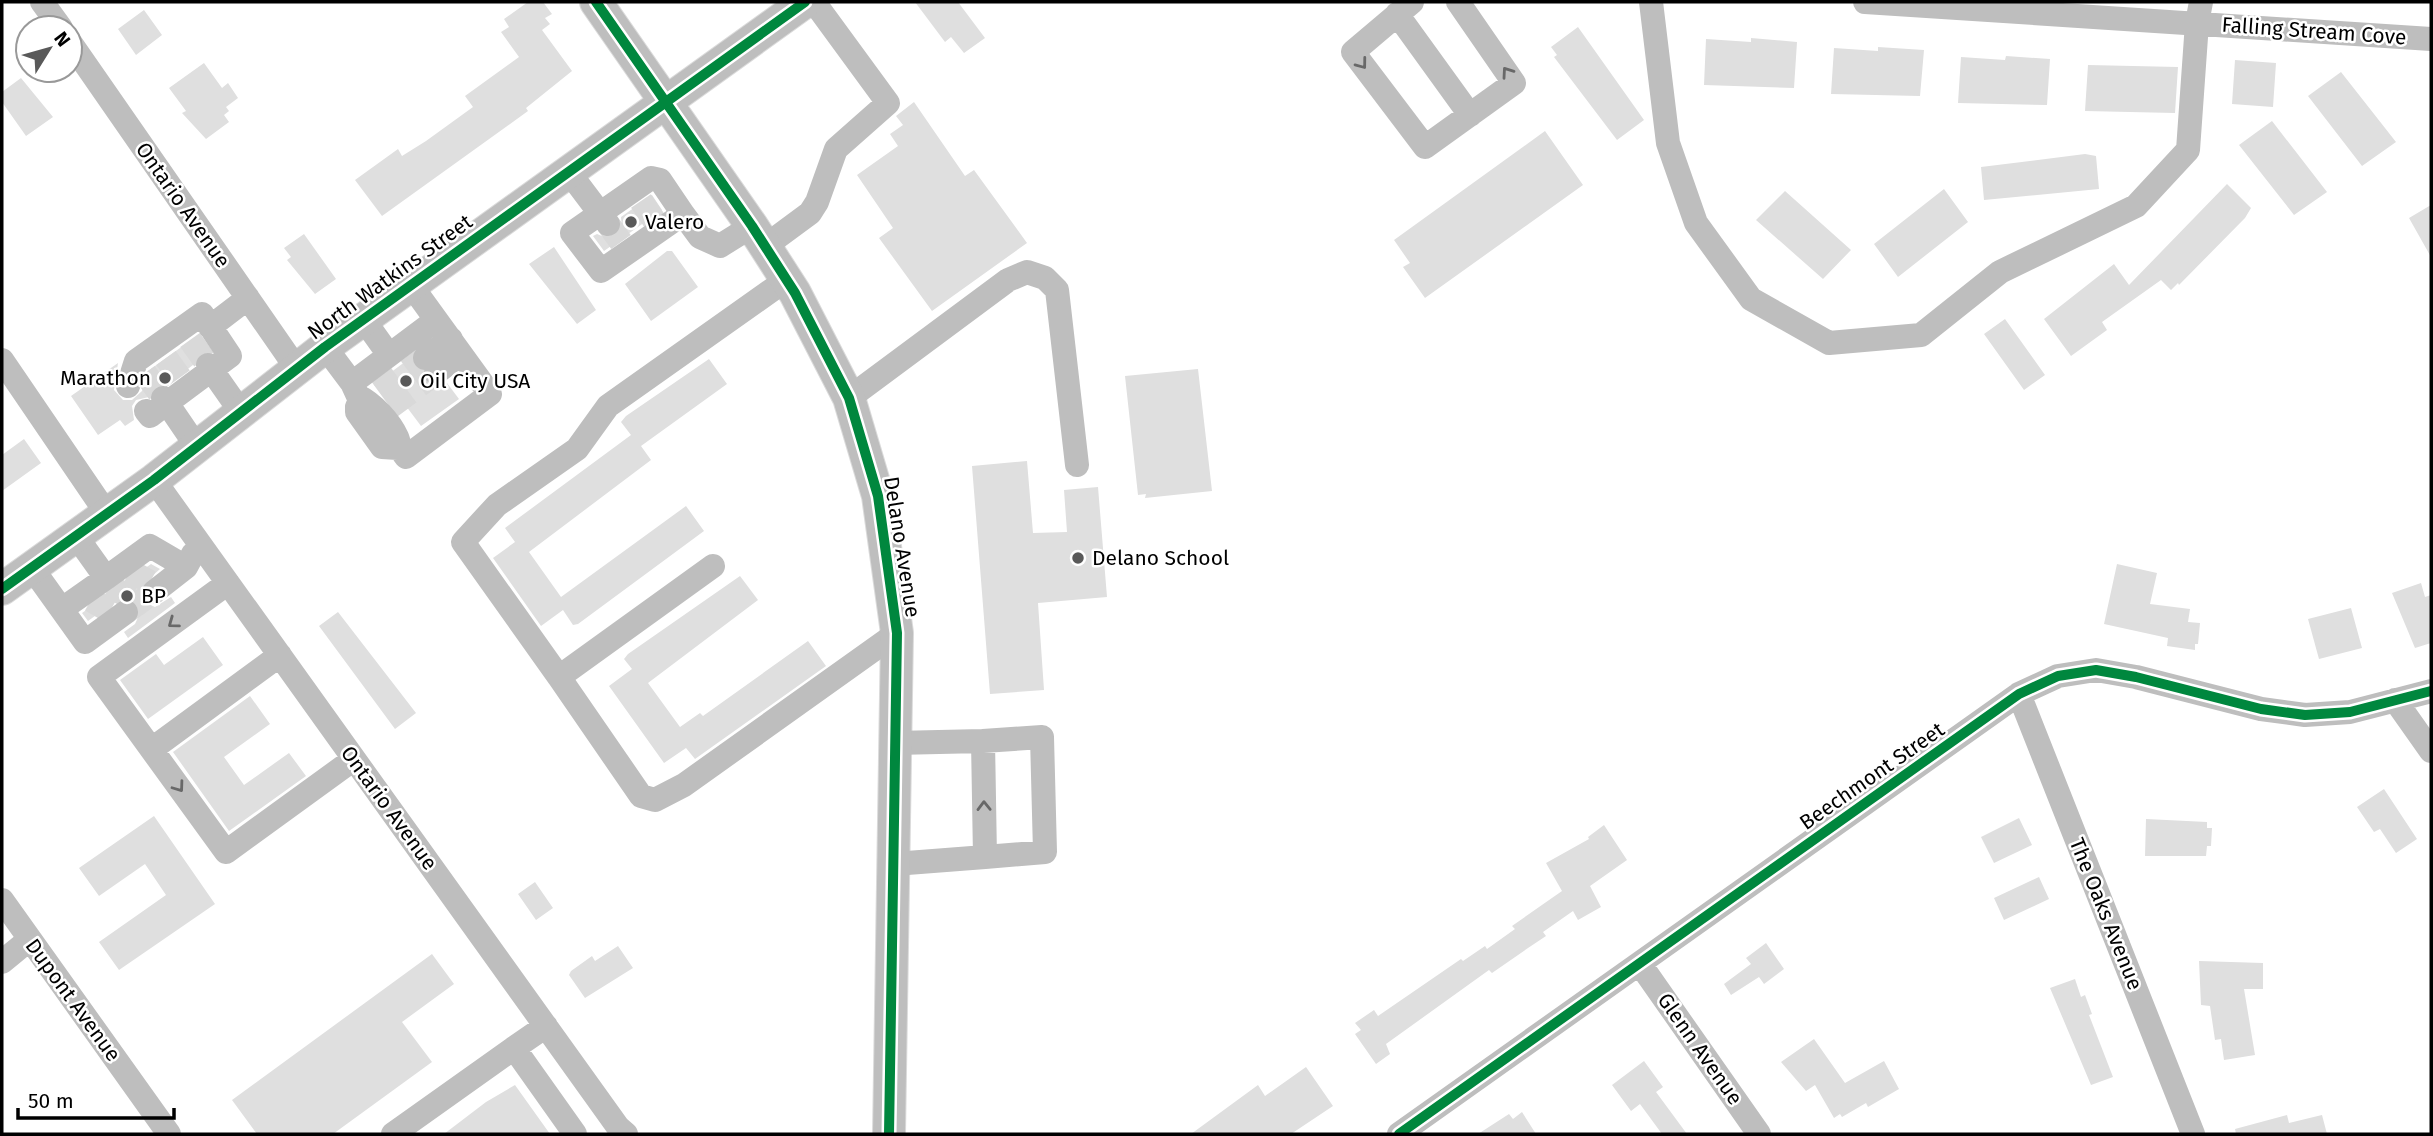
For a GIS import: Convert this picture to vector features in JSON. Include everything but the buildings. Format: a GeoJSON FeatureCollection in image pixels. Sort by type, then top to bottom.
{"type":"FeatureCollection","features":[{"type":"Feature","properties":{"kind":"main road","name":"Delano Avenue"},"geometry":{"type":"LineString","coordinates":[[596,2],[786,280],[849,398],[878,496],[897,633],[889,1134]]}},
{"type":"Feature","properties":{"kind":"main road","name":"North Watkins Street"},"geometry":{"type":"LineString","coordinates":[[2,589],[154,480],[326,347],[664,100],[805,2]]}},
{"type":"Feature","properties":{"kind":"street"},"geometry":{"type":"LineString","coordinates":[[614,233],[647,210],[651,178],[660,180],[700,237],[720,246],[758,237],[810,213],[817,202],[836,149],[888,103],[814,2]]}},
{"type":"Feature","properties":{"kind":"street"},"geometry":{"type":"LineString","coordinates":[[1458,2],[1514,83],[1471,114],[1425,147],[1353,52],[1404,8],[1471,114]]}},
{"type":"Feature","properties":{"kind":"street"},"geometry":{"type":"LineString","coordinates":[[1651,2],[1668,143],[1696,223],[1751,299],[1829,343],[1922,335],[2000,272],[2136,206],[2188,150],[2199,12]]}},
{"type":"Feature","properties":{"kind":"street","name":"Falling Stream Cove"},"geometry":{"type":"LineString","coordinates":[[1865,2],[2199,12],[2431,39]]}},
{"type":"Feature","properties":{"kind":"street","name":"Ontario Avenue"},"geometry":{"type":"LineString","coordinates":[[84,61],[297,369]]}},
{"type":"Feature","properties":{"kind":"street"},"geometry":{"type":"LineString","coordinates":[[568,171],[614,233]]}},
{"type":"Feature","properties":{"kind":"street"},"geometry":{"type":"LineString","coordinates":[[614,233],[647,210],[683,214]]}},
{"type":"Feature","properties":{"kind":"street"},"geometry":{"type":"LineString","coordinates":[[849,398],[1008,281],[1027,272],[1045,278],[1057,290],[1077,465]]}},
{"type":"Feature","properties":{"kind":"street"},"geometry":{"type":"LineString","coordinates":[[786,280],[608,406],[577,449],[498,505],[463,542],[641,796],[655,800],[684,785],[897,633]]}},
{"type":"Feature","properties":{"kind":"street"},"geometry":{"type":"LineString","coordinates":[[326,347],[371,399],[397,438],[398,448],[406,457],[490,394],[411,285]]}},
{"type":"Feature","properties":{"kind":"street"},"geometry":{"type":"LineString","coordinates":[[137,373],[162,352],[248,298]]}},
{"type":"Feature","properties":{"kind":"street"},"geometry":{"type":"LineString","coordinates":[[364,320],[389,355]]}},
{"type":"Feature","properties":{"kind":"street"},"geometry":{"type":"LineString","coordinates":[[194,332],[230,356],[158,404],[197,447]]}},
{"type":"Feature","properties":{"kind":"street"},"geometry":{"type":"LineString","coordinates":[[389,355],[450,338]]}},
{"type":"Feature","properties":{"kind":"street"},"geometry":{"type":"LineString","coordinates":[[430,365],[450,338]]}},
{"type":"Feature","properties":{"kind":"street"},"geometry":{"type":"LineString","coordinates":[[371,399],[389,355]]}},
{"type":"Feature","properties":{"kind":"street"},"geometry":{"type":"LineString","coordinates":[[2,360],[107,514]]}},
{"type":"Feature","properties":{"kind":"street"},"geometry":{"type":"LineString","coordinates":[[209,368],[241,412]]}},
{"type":"Feature","properties":{"kind":"street","name":"Ontario Avenue"},"geometry":{"type":"LineString","coordinates":[[154,480],[619,1127]]}},
{"type":"Feature","properties":{"kind":"street"},"geometry":{"type":"LineString","coordinates":[[76,536],[116,592]]}},
{"type":"Feature","properties":{"kind":"street"},"geometry":{"type":"LineString","coordinates":[[32,568],[116,592],[187,567],[198,542]]}},
{"type":"Feature","properties":{"kind":"street"},"geometry":{"type":"LineString","coordinates":[[116,592],[150,546],[187,567]]}},
{"type":"Feature","properties":{"kind":"street"},"geometry":{"type":"LineString","coordinates":[[559,677],[713,566]]}},
{"type":"Feature","properties":{"kind":"street"},"geometry":{"type":"LineString","coordinates":[[228,583],[99,677],[226,852],[354,759]]}},
{"type":"Feature","properties":{"kind":"street"},"geometry":{"type":"LineString","coordinates":[[152,749],[280,655]]}},
{"type":"Feature","properties":{"kind":"street","name":"Beechmont Street"},"geometry":{"type":"LineString","coordinates":[[1399,1134],[2019,694],[2058,676],[2096,670],[2136,677],[2261,709],[2305,715],[2350,712],[2431,691]]}},
{"type":"Feature","properties":{"kind":"street","name":"The Oaks Avenue"},"geometry":{"type":"LineString","coordinates":[[2019,694],[2193,1134]]}},
{"type":"Feature","properties":{"kind":"street"},"geometry":{"type":"LineString","coordinates":[[2395,700],[2431,751]]}},
{"type":"Feature","properties":{"kind":"street"},"geometry":{"type":"LineString","coordinates":[[894,864],[1045,852],[1042,737],[895,743]]}},
{"type":"Feature","properties":{"kind":"street"},"geometry":{"type":"LineString","coordinates":[[983,741],[985,857]]}},
{"type":"Feature","properties":{"kind":"street","name":"Dupont Avenue"},"geometry":{"type":"LineString","coordinates":[[2,900],[169,1134]]}},
{"type":"Feature","properties":{"kind":"street"},"geometry":{"type":"LineString","coordinates":[[2,962],[30,939]]}},
{"type":"Feature","properties":{"kind":"street","name":"Glenn Avenue"},"geometry":{"type":"LineString","coordinates":[[1640,964],[1759,1134]]}},
{"type":"Feature","properties":{"kind":"street"},"geometry":{"type":"LineString","coordinates":[[393,1134],[546,1026]]}},
{"type":"Feature","properties":{"kind":"street"},"geometry":{"type":"LineString","coordinates":[[514,1048],[575,1134]]}},
{"type":"Feature","properties":{"kind":"street"},"geometry":{"type":"LineString","coordinates":[[591,1134],[619,1127]]}},
{"type":"Feature","properties":{"kind":"tunnel"},"geometry":{"type":"LineString","coordinates":[[641,201],[654,220]]}},
{"type":"Feature","properties":{"kind":"tunnel"},"geometry":{"type":"LineString","coordinates":[[608,224],[621,242]]}},
{"type":"Feature","properties":{"kind":"tunnel"},"geometry":{"type":"LineString","coordinates":[[190,340],[208,365]]}},
{"type":"Feature","properties":{"kind":"tunnel"},"geometry":{"type":"LineString","coordinates":[[166,358],[184,383]]}},
{"type":"Feature","properties":{"kind":"tunnel"},"geometry":{"type":"LineString","coordinates":[[379,392],[425,358]]}},
{"type":"Feature","properties":{"kind":"tunnel"},"geometry":{"type":"LineString","coordinates":[[145,373],[163,398]]}},
{"type":"Feature","properties":{"kind":"tunnel"},"geometry":{"type":"LineString","coordinates":[[390,407],[436,373]]}},
{"type":"Feature","properties":{"kind":"tunnel"},"geometry":{"type":"LineString","coordinates":[[130,571],[150,582]]}},
{"type":"Feature","properties":{"kind":"tunnel"},"geometry":{"type":"LineString","coordinates":[[110,586],[139,603]]}},
{"type":"Feature","properties":{"kind":"tunnel"},"geometry":{"type":"LineString","coordinates":[[126,612],[154,592]]}},
{"type":"Feature","properties":{"kind":"tunnel"},"geometry":{"type":"LineString","coordinates":[[91,600],[110,611]]}},
{"type":"Feature","properties":{"kind":"cycle path"},"geometry":{"type":"LineString","coordinates":[[596,2],[752,226],[795,293],[849,398],[878,496],[897,633],[889,1134]]}},
{"type":"Feature","properties":{"kind":"cycle path"},"geometry":{"type":"LineString","coordinates":[[2,589],[154,480],[325,347],[805,2]]}},
{"type":"Feature","properties":{"kind":"cycle path"},"geometry":{"type":"LineString","coordinates":[[1399,1134],[2019,694],[2058,676],[2096,670],[2136,677],[2261,709],[2305,715],[2350,712],[2431,691]]}},
{"type":"Feature","properties":{"kind":"place","name":"Valero"},"geometry":{"type":"Point","coordinates":[631,222]}},
{"type":"Feature","properties":{"kind":"place","name":"Marathon"},"geometry":{"type":"Point","coordinates":[165,378]}},
{"type":"Feature","properties":{"kind":"place","name":"Oil City USA"},"geometry":{"type":"Point","coordinates":[406,381]}},
{"type":"Feature","properties":{"kind":"place","name":"Delano School"},"geometry":{"type":"Point","coordinates":[1078,558]}},
{"type":"Feature","properties":{"kind":"place","name":"BP"},"geometry":{"type":"Point","coordinates":[127,596]}}]}
